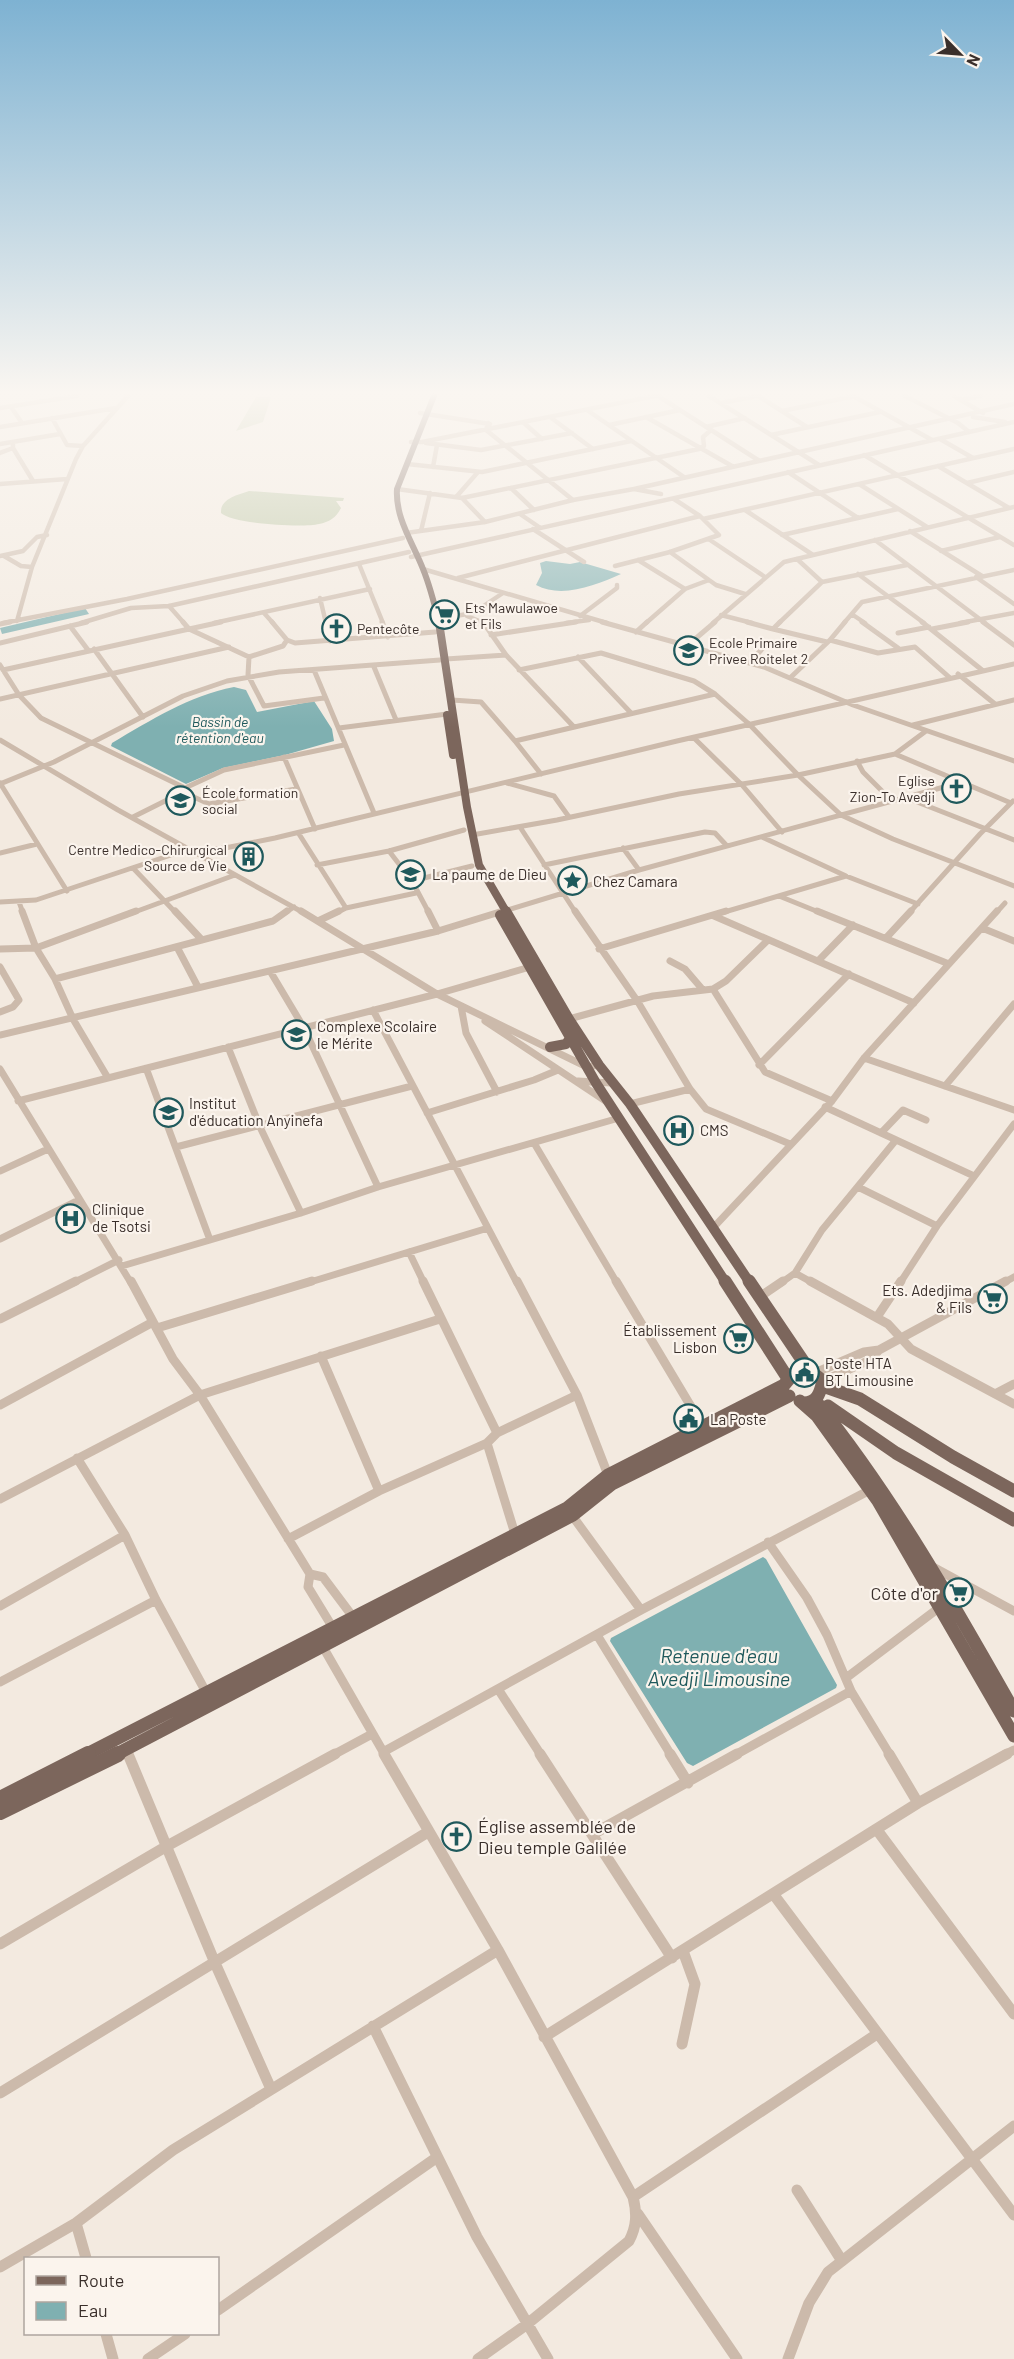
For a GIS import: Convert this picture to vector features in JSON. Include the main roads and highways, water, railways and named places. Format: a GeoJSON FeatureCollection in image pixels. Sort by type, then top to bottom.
{"type":"FeatureCollection","features":[{"type":"Feature","properties":{"kind":"main road"},"geometry":{"type":"LineString","coordinates":[[393,506],[412,555],[443,659],[452,700],[462,793]]}},
{"type":"Feature","properties":{"kind":"main road"},"geometry":{"type":"LineString","coordinates":[[397,506],[404,535]]}},
{"type":"Feature","properties":{"kind":"main road"},"geometry":{"type":"LineString","coordinates":[[412,555],[423,569],[438,619],[447,714],[462,793],[472,866],[611,1083],[630,1104],[761,1296],[854,1451],[931,1566],[1014,1711]]}},
{"type":"Feature","properties":{"kind":"main road"},"geometry":{"type":"LineString","coordinates":[[468,832],[479,865],[530,967],[596,1083],[787,1386]]}},
{"type":"Feature","properties":{"kind":"main road"},"geometry":{"type":"LineString","coordinates":[[550,1047],[566,1044],[571,1037]]}},
{"type":"Feature","properties":{"kind":"main road"},"geometry":{"type":"LineString","coordinates":[[0,1812],[126,1750],[324,1647],[570,1512],[612,1484],[749,1414],[787,1386],[801,1369],[833,1411],[871,1437],[1014,1520]]}},
{"type":"Feature","properties":{"kind":"main road"},"geometry":{"type":"LineString","coordinates":[[0,1799],[514,1534],[570,1512],[608,1475],[702,1425],[787,1386],[837,1388],[1014,1491]]}},
{"type":"Feature","properties":{"kind":"main road"},"geometry":{"type":"LineString","coordinates":[[815,1387],[833,1437],[870,1490],[1014,1736]]}},
{"type":"Feature","properties":{"kind":"main road"},"geometry":{"type":"LineString","coordinates":[[854,1451],[861,1438],[871,1437]]}},
{"type":"Feature","properties":{"kind":"water"},"geometry":{"type":"Polygon","coordinates":[[[546,561],[570,564],[580,562],[621,574],[579,589],[557,591],[536,585],[542,573],[540,563],[546,561]]]}},
{"type":"Feature","properties":{"kind":"water"},"geometry":{"type":"Polygon","coordinates":[[[85,608],[89,614],[2,634],[0,628],[85,608]]]}},
{"type":"Feature","properties":{"kind":"water","name":"Bassin de rétention d'eau"},"geometry":{"type":"Polygon","coordinates":[[[234,687],[246,690],[257,712],[314,701],[332,729],[334,741],[285,755],[223,768],[186,784],[111,746],[112,743],[171,710],[201,696],[234,687]]]}},
{"type":"Feature","properties":{"kind":"water","name":"Retenue d'eau Avedji Limousine"},"geometry":{"type":"Polygon","coordinates":[[[763,1557],[837,1685],[836,1688],[693,1766],[687,1763],[610,1641],[611,1638],[763,1557]]]}},
{"type":"Feature","properties":{"kind":"place","name":"Ets Mawulawoe et Fils"},"geometry":{"type":"Point","coordinates":[444,615]}},
{"type":"Feature","properties":{"kind":"place","name":"Pentecôte"},"geometry":{"type":"Point","coordinates":[336,628]}},
{"type":"Feature","properties":{"kind":"place","name":"Ecole Primaire Privee Roitelet 2"},"geometry":{"type":"Point","coordinates":[688,650]}},
{"type":"Feature","properties":{"kind":"place","name":"Eglise Zion-To Avedji"},"geometry":{"type":"Point","coordinates":[956,788]}},
{"type":"Feature","properties":{"kind":"place","name":"École formation social"},"geometry":{"type":"Point","coordinates":[181,800]}},
{"type":"Feature","properties":{"kind":"place","name":"Centre Medico-Chirurgical Source de Vie"},"geometry":{"type":"Point","coordinates":[248,857]}},
{"type":"Feature","properties":{"kind":"place","name":"La paume de Dieu"},"geometry":{"type":"Point","coordinates":[411,874]}},
{"type":"Feature","properties":{"kind":"place","name":"Chez Camara"},"geometry":{"type":"Point","coordinates":[572,881]}},
{"type":"Feature","properties":{"kind":"place","name":"Complexe Scolaire le Mérite"},"geometry":{"type":"Point","coordinates":[296,1035]}},
{"type":"Feature","properties":{"kind":"place","name":"Institut d'éducation Anyinefa"},"geometry":{"type":"Point","coordinates":[168,1112]}},
{"type":"Feature","properties":{"kind":"place","name":"CMS"},"geometry":{"type":"Point","coordinates":[679,1130]}},
{"type":"Feature","properties":{"kind":"place","name":"Clinique de Tsotsi"},"geometry":{"type":"Point","coordinates":[71,1218]}},
{"type":"Feature","properties":{"kind":"place","name":"Ets. Adedjima & Fils"},"geometry":{"type":"Point","coordinates":[993,1299]}},
{"type":"Feature","properties":{"kind":"place","name":"Établissement Lisbon"},"geometry":{"type":"Point","coordinates":[738,1339]}},
{"type":"Feature","properties":{"kind":"place","name":"Poste HTA BT Limousine"},"geometry":{"type":"Point","coordinates":[804,1372]}},
{"type":"Feature","properties":{"kind":"place","name":"La Poste"},"geometry":{"type":"Point","coordinates":[689,1419]}},
{"type":"Feature","properties":{"kind":"place","name":"Côte d'or"},"geometry":{"type":"Point","coordinates":[959,1593]}},
{"type":"Feature","properties":{"kind":"place","name":"Église assemblée de Dieu temple Galilée"},"geometry":{"type":"Point","coordinates":[457,1836]}}]}
